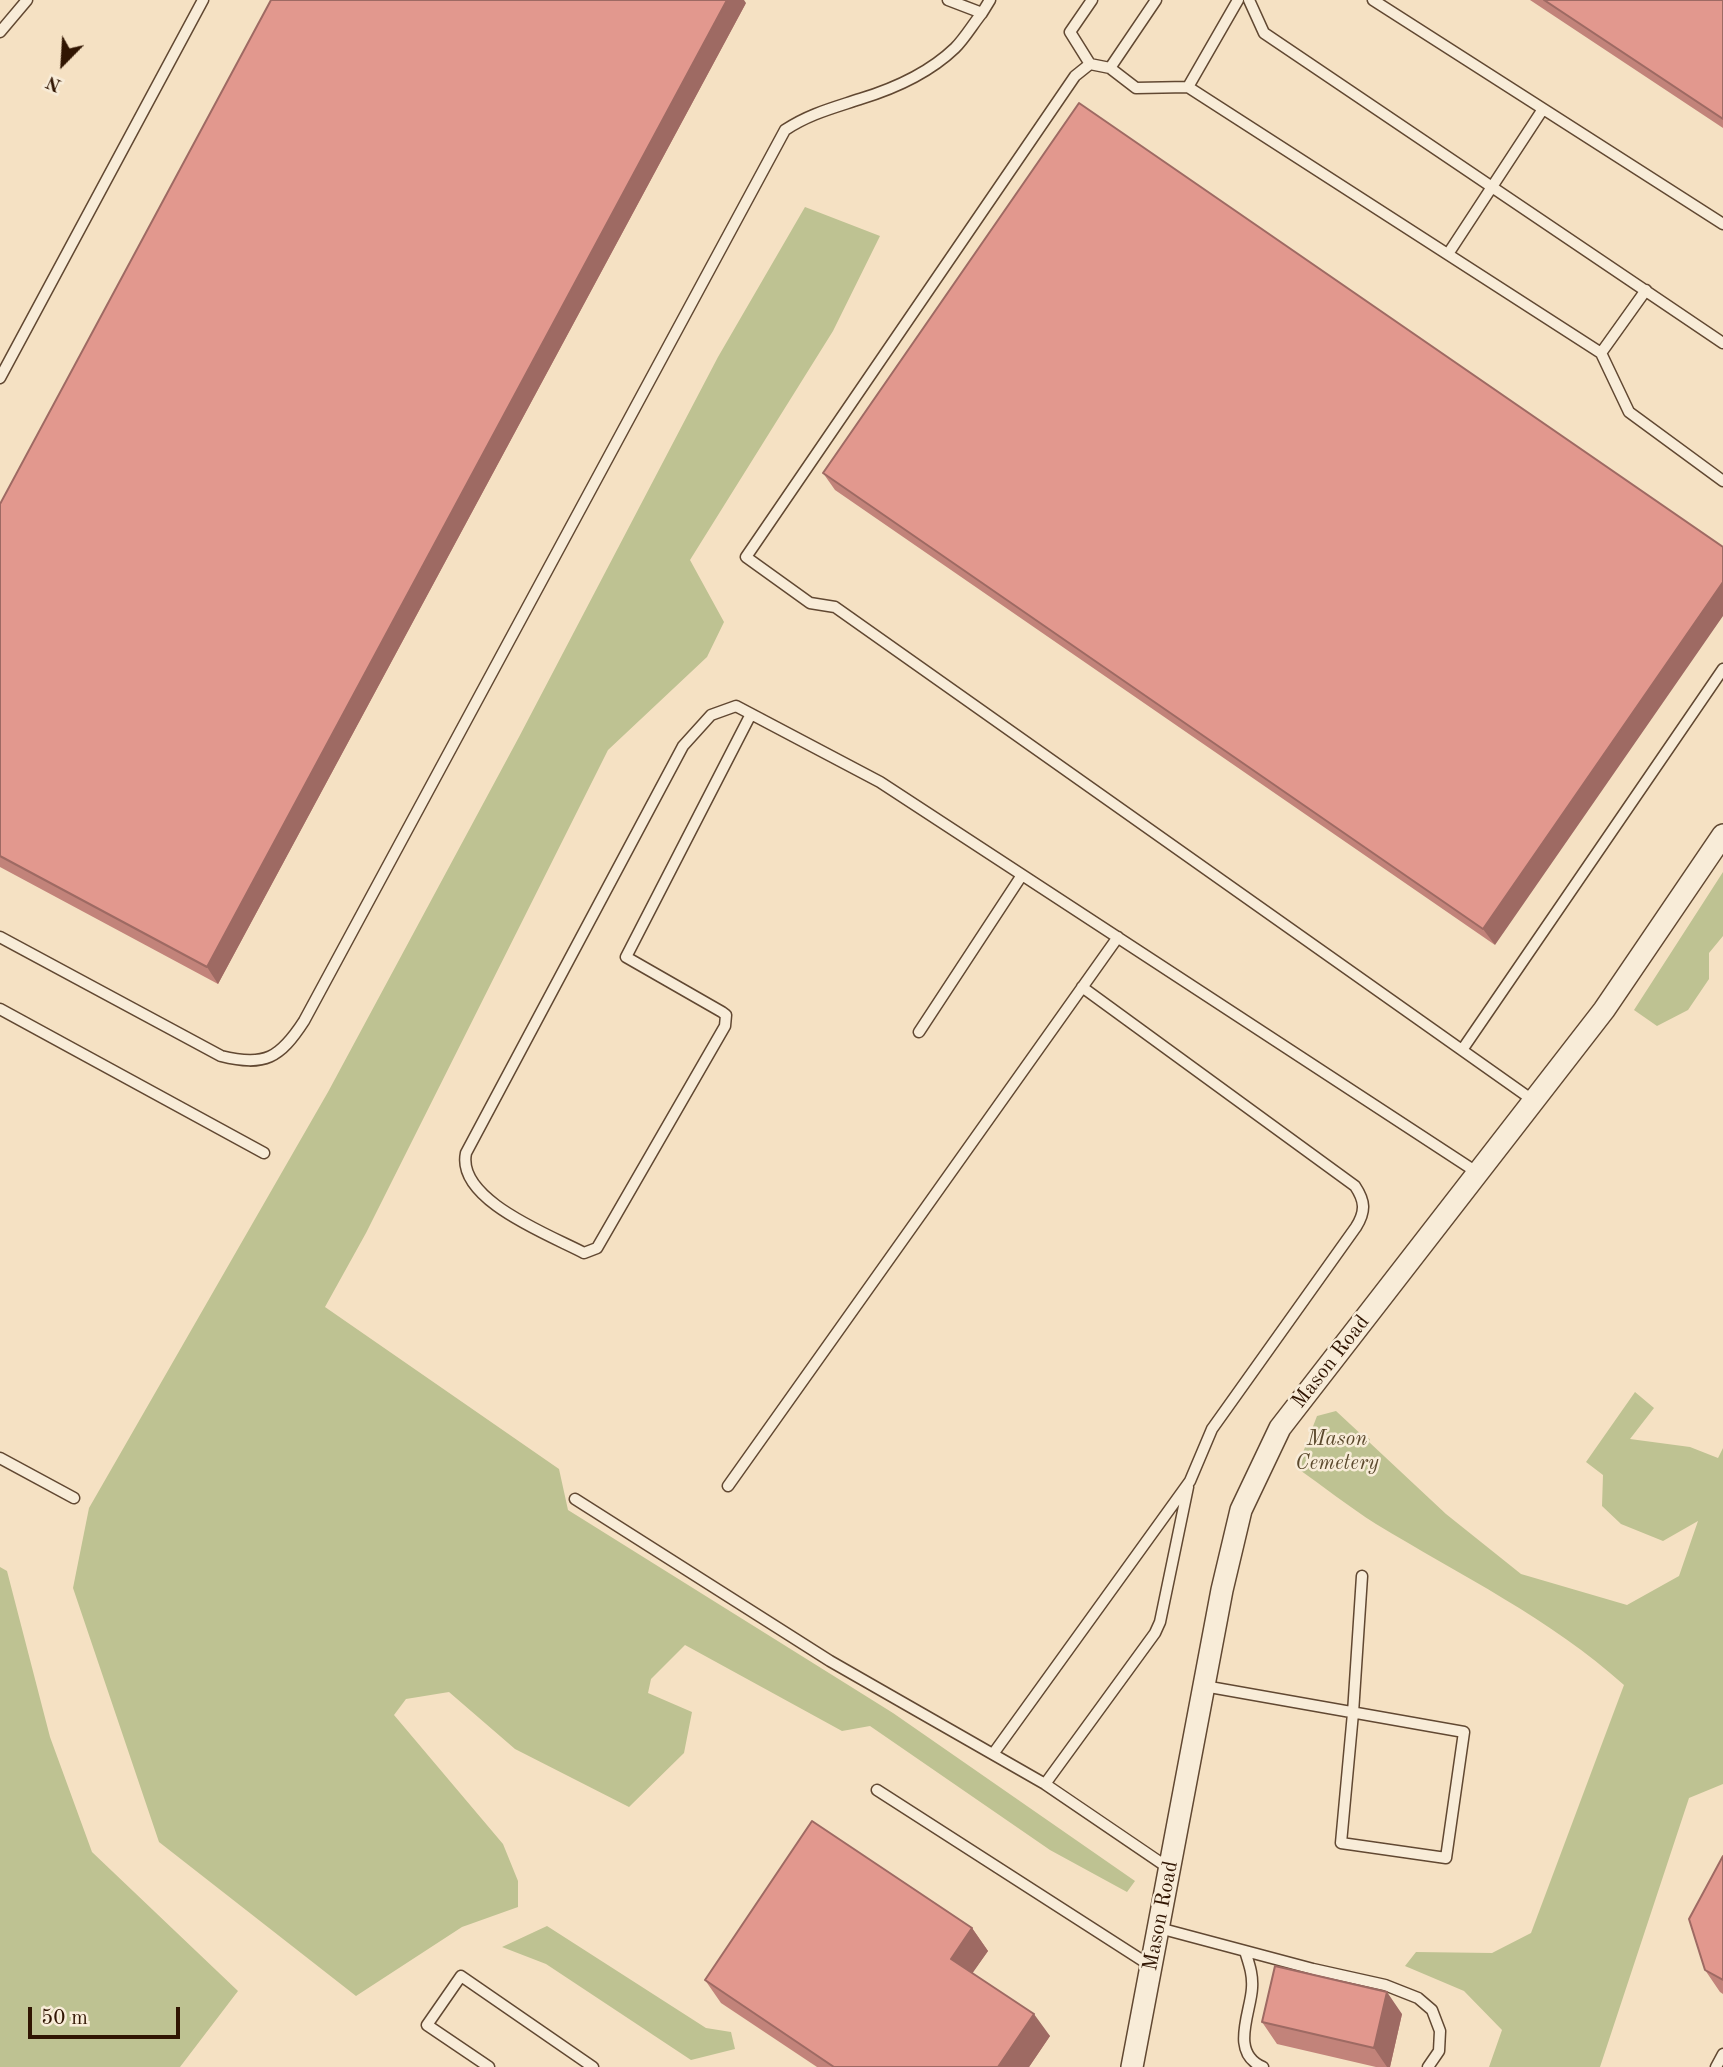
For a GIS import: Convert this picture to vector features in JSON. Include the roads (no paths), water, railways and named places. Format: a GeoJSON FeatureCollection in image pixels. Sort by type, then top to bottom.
{"type":"FeatureCollection","features":[{"type":"Feature","properties":{"kind":"street","name":"Mason Road"},"geometry":{"type":"LineString","coordinates":[[1132,2067],[1222,1590],[1241,1510],[1280,1428],[1604,1010],[1723,835]]}},
{"type":"Feature","properties":{"kind":"lane"},"geometry":{"type":"LineString","coordinates":[[0,32],[27,0]]}},
{"type":"Feature","properties":{"kind":"lane"},"geometry":{"type":"LineString","coordinates":[[0,377],[203,0]]}},
{"type":"Feature","properties":{"kind":"lane"},"geometry":{"type":"LineString","coordinates":[[948,0],[982,13]]}},
{"type":"Feature","properties":{"kind":"lane"},"geometry":{"type":"LineString","coordinates":[[0,937],[221,1056],[244,1062],[268,1058],[289,1044],[304,1021],[785,130],[805,117],[863,99],[920,72],[955,48],[990,0]]}},
{"type":"Feature","properties":{"kind":"lane"},"geometry":{"type":"LineString","coordinates":[[1093,0],[1070,32],[1090,64],[1110,68],[1136,88],[1188,87],[1601,352],[1629,412],[1723,481]]}},
{"type":"Feature","properties":{"kind":"lane"},"geometry":{"type":"LineString","coordinates":[[1110,68],[1156,0]]}},
{"type":"Feature","properties":{"kind":"lane"},"geometry":{"type":"LineString","coordinates":[[1188,87],[1238,0]]}},
{"type":"Feature","properties":{"kind":"lane"},"geometry":{"type":"LineString","coordinates":[[1249,0],[1264,33],[1723,343]]}},
{"type":"Feature","properties":{"kind":"lane"},"geometry":{"type":"LineString","coordinates":[[1373,0],[1723,224]]}},
{"type":"Feature","properties":{"kind":"lane"},"geometry":{"type":"LineString","coordinates":[[1090,64],[1075,76],[746,557],[810,603],[835,607],[1534,1101]]}},
{"type":"Feature","properties":{"kind":"lane"},"geometry":{"type":"LineString","coordinates":[[1448,254],[1543,109]]}},
{"type":"Feature","properties":{"kind":"lane"},"geometry":{"type":"LineString","coordinates":[[1601,352],[1646,290]]}},
{"type":"Feature","properties":{"kind":"lane"},"geometry":{"type":"LineString","coordinates":[[1462,1049],[1723,669]]}},
{"type":"Feature","properties":{"kind":"lane"},"geometry":{"type":"LineString","coordinates":[[751,714],[626,957],[722,1012],[726,1015],[725,1026],[597,1248],[584,1253],[498,1208],[483,1196],[466,1170],[466,1153],[683,746],[711,715],[736,706],[880,782],[1478,1172]]}},
{"type":"Feature","properties":{"kind":"lane"},"geometry":{"type":"LineString","coordinates":[[919,1032],[1022,875]]}},
{"type":"Feature","properties":{"kind":"lane"},"geometry":{"type":"LineString","coordinates":[[728,1486],[1118,937]]}},
{"type":"Feature","properties":{"kind":"lane"},"geometry":{"type":"LineString","coordinates":[[1045,1784],[1155,1633],[1160,1622],[1190,1481],[1212,1429],[1356,1227],[1364,1206],[1362,1196],[1355,1186],[1082,987]]}},
{"type":"Feature","properties":{"kind":"lane"},"geometry":{"type":"LineString","coordinates":[[0,1009],[264,1153]]}},
{"type":"Feature","properties":{"kind":"lane"},"geometry":{"type":"LineString","coordinates":[[0,1458],[74,1498]]}},
{"type":"Feature","properties":{"kind":"lane"},"geometry":{"type":"LineString","coordinates":[[993,1754],[1190,1481]]}},
{"type":"Feature","properties":{"kind":"lane"},"geometry":{"type":"LineString","coordinates":[[575,1499],[830,1661],[1045,1784],[1170,1869]]}},
{"type":"Feature","properties":{"kind":"lane"},"geometry":{"type":"LineString","coordinates":[[1204,1686],[1353,1713],[1464,1732],[1446,1858],[1341,1843],[1353,1713],[1362,1576]]}},
{"type":"Feature","properties":{"kind":"lane"},"geometry":{"type":"LineString","coordinates":[[877,1790],[1151,1966]]}},
{"type":"Feature","properties":{"kind":"lane"},"geometry":{"type":"LineString","coordinates":[[1158,1928],[1385,1985],[1418,1997],[1432,2010],[1440,2031],[1439,2051],[1428,2067]]}},
{"type":"Feature","properties":{"kind":"lane"},"geometry":{"type":"LineString","coordinates":[[1245,1951],[1252,1971],[1252,1991],[1243,2028],[1247,2050],[1256,2064],[1263,2067]]}},
{"type":"Feature","properties":{"kind":"lane"},"geometry":{"type":"LineString","coordinates":[[489,2067],[427,2025],[461,1976],[593,2067]]}},
{"type":"Feature","properties":{"kind":"lane"},"geometry":{"type":"LineString","coordinates":[[1716,2067],[1723,2054]]}},
{"type":"Feature","properties":{"kind":"park label","name":"Mason Cemetery"},"geometry":{"type":"Point","coordinates":[1337,1451]}}]}
